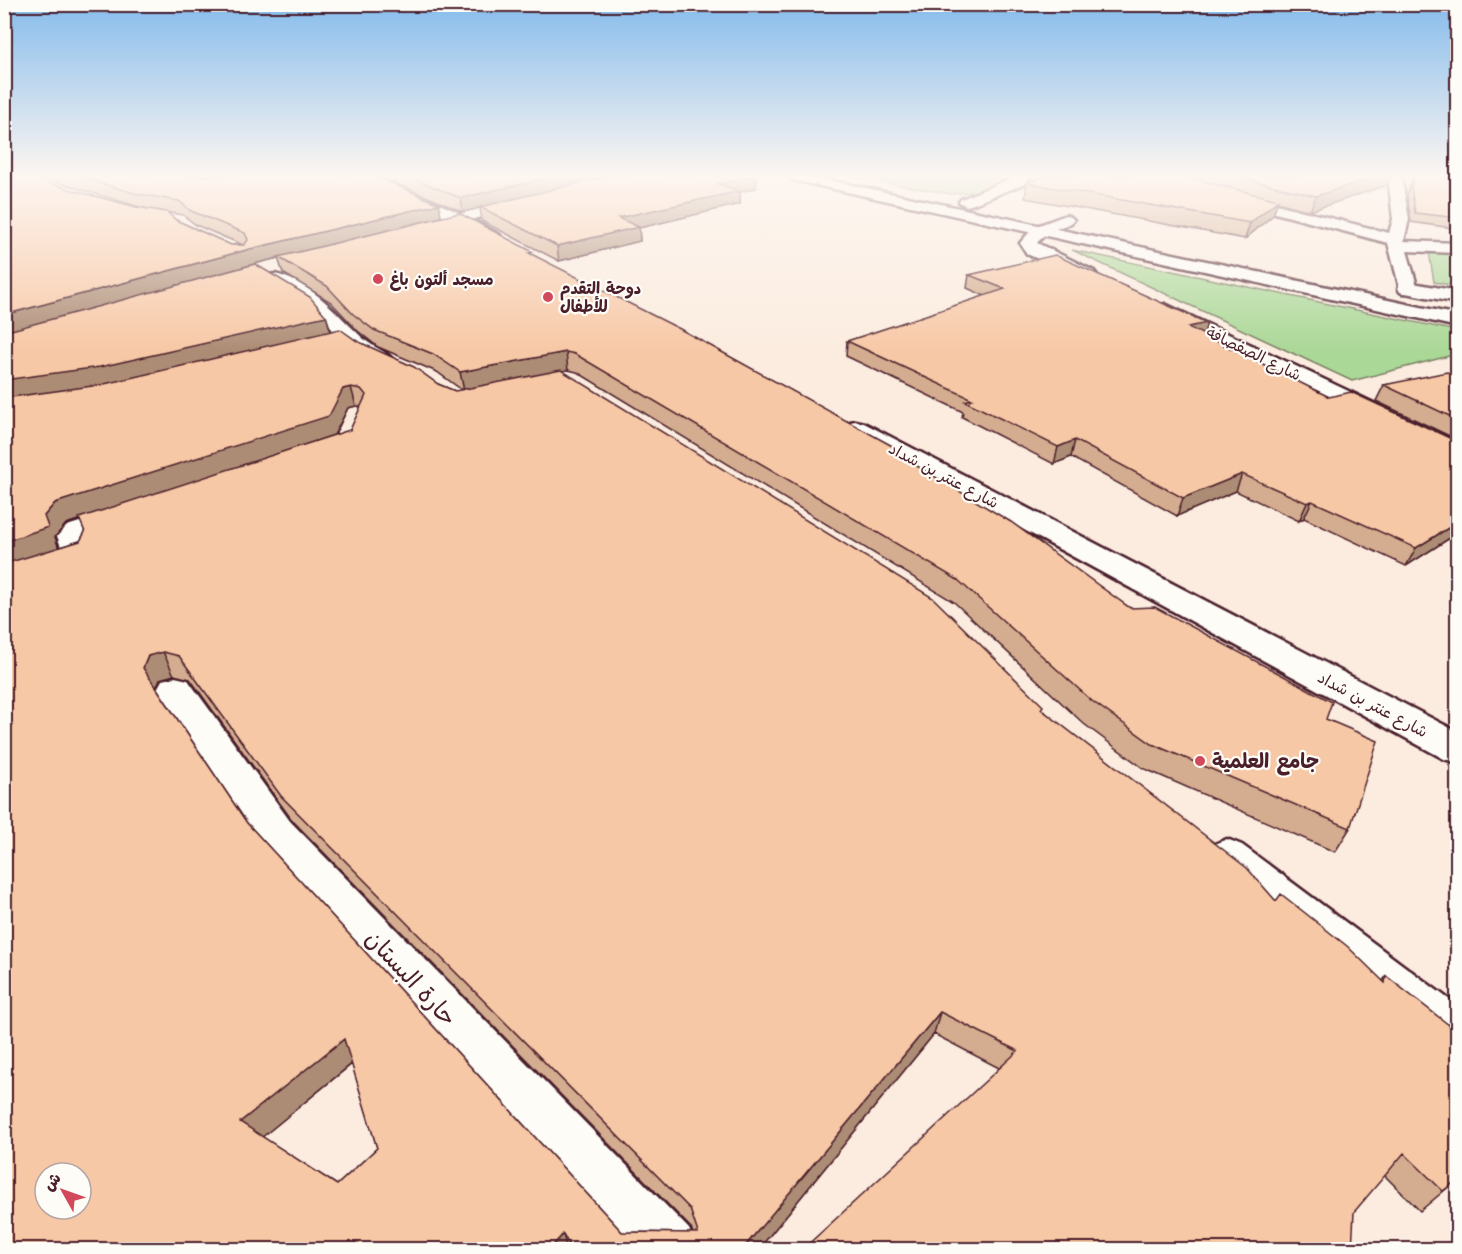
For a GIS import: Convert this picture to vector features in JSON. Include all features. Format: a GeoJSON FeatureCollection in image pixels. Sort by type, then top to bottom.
{"type":"FeatureCollection","features":[{"type":"Feature","properties":{"kind":"street"},"geometry":{"type":"LineString","coordinates":[[491,235],[512,246]]}},
{"type":"Feature","properties":{"kind":"street"},"geometry":{"type":"LineString","coordinates":[[1036,235],[1028,243],[1033,250],[1105,283]]}},
{"type":"Feature","properties":{"kind":"street"},"geometry":{"type":"LineString","coordinates":[[1061,235],[1458,321]]}},
{"type":"Feature","properties":{"kind":"street"},"geometry":{"type":"LineString","coordinates":[[1139,235],[1146,236]]}},
{"type":"Feature","properties":{"kind":"street"},"geometry":{"type":"LineString","coordinates":[[1365,235],[1396,243],[1458,248]]}},
{"type":"Feature","properties":{"kind":"street"},"geometry":{"type":"LineString","coordinates":[[1398,235],[1396,243],[1409,289]]}},
{"type":"Feature","properties":{"kind":"street"},"geometry":{"type":"LineString","coordinates":[[271,267],[323,308],[339,340],[409,371]]}},
{"type":"Feature","properties":{"kind":"street"},"geometry":{"type":"LineString","coordinates":[[1386,284],[1458,297]]}},
{"type":"Feature","properties":{"kind":"street","name":"شارع الصفصافة"},"geometry":{"type":"LineString","coordinates":[[1146,302],[1458,453]]}},
{"type":"Feature","properties":{"kind":"street","name":"شارع عنتر بن شداد"},"geometry":{"type":"LineString","coordinates":[[838,419],[1458,748]]}},
{"type":"Feature","properties":{"kind":"street"},"geometry":{"type":"LineString","coordinates":[[4,580],[80,554],[72,536],[77,532],[156,506]]}},
{"type":"Feature","properties":{"kind":"street","name":"حارة البستان"},"geometry":{"type":"LineString","coordinates":[[175,689],[275,833],[668,1250]]}},
{"type":"Feature","properties":{"kind":"street"},"geometry":{"type":"LineString","coordinates":[[1202,838],[1458,1037]]}},
{"type":"Feature","properties":{"kind":"green space"},"geometry":{"type":"Polygon","coordinates":[[[1072,250],[1457,331],[1457,354],[1352,381],[1072,250]]]}},
{"type":"Feature","properties":{"kind":"green space"},"geometry":{"type":"Polygon","coordinates":[[[1429,252],[1457,253],[1457,286],[1434,282],[1429,252]]]}},
{"type":"Feature","properties":{"kind":"building"},"geometry":{"type":"Polygon","coordinates":[[[4,235],[208,235],[231,245],[244,245],[248,240],[246,235],[311,235],[250,249],[4,315],[4,235]]]}},
{"type":"Feature","properties":{"kind":"building"},"geometry":{"type":"Polygon","coordinates":[[[370,235],[500,235],[533,252],[529,253],[680,329],[896,448],[890,450],[1011,522],[1130,608],[1155,607],[1332,702],[1326,719],[1378,741],[1350,828],[1152,744],[1092,701],[958,580],[575,354],[566,352],[460,372],[433,354],[374,330],[353,314],[327,286],[278,257],[370,235]]]}},
{"type":"Feature","properties":{"kind":"building"},"geometry":{"type":"Polygon","coordinates":[[[534,235],[607,235],[557,246],[534,235]]]}},
{"type":"Feature","properties":{"kind":"building"},"geometry":{"type":"Polygon","coordinates":[[[1055,255],[1207,323],[1188,327],[1329,397],[1351,392],[1458,442],[1458,522],[1416,548],[1312,501],[1307,503],[1242,474],[1183,498],[1075,440],[1058,447],[965,401],[972,399],[847,341],[1005,289],[969,275],[1055,255]]]}},
{"type":"Feature","properties":{"kind":"building"},"geometry":{"type":"Polygon","coordinates":[[[255,264],[310,297],[326,316],[100,367],[4,380],[4,332],[255,264]]]}},
{"type":"Feature","properties":{"kind":"building"},"geometry":{"type":"Polygon","coordinates":[[[340,329],[357,341],[414,367],[438,384],[455,391],[561,370],[933,598],[1043,706],[1041,709],[1247,868],[1276,901],[1281,894],[1347,946],[1385,983],[1386,976],[1458,1032],[1458,1179],[1443,1191],[1404,1153],[1354,1212],[1352,1250],[802,1250],[1018,1051],[940,1012],[746,1245],[751,1250],[572,1250],[563,1234],[549,1250],[4,1250],[4,564],[80,541],[85,532],[79,518],[350,430],[366,395],[361,389],[351,387],[343,389],[329,416],[55,503],[44,516],[48,527],[4,542],[4,398],[100,385],[340,329]],[[163,652],[148,656],[143,668],[247,823],[622,1232],[698,1233],[690,1209],[281,796],[179,656],[163,652]],[[344,1039],[240,1122],[337,1185],[377,1148],[344,1039]]]}},
{"type":"Feature","properties":{"kind":"building"},"geometry":{"type":"Polygon","coordinates":[[[1447,372],[1458,375],[1458,420],[1384,385],[1447,372]]]}},
{"type":"Feature","properties":{"kind":"place","name":"مسجد ألتون باغ"},"geometry":{"type":"Point","coordinates":[378,279]}},
{"type":"Feature","properties":{"kind":"place","name":"دوحة التقدم للأطفال"},"geometry":{"type":"Point","coordinates":[548,297]}},
{"type":"Feature","properties":{"kind":"place","name":"جامع العلمية"},"geometry":{"type":"Point","coordinates":[1200,761]}}]}
